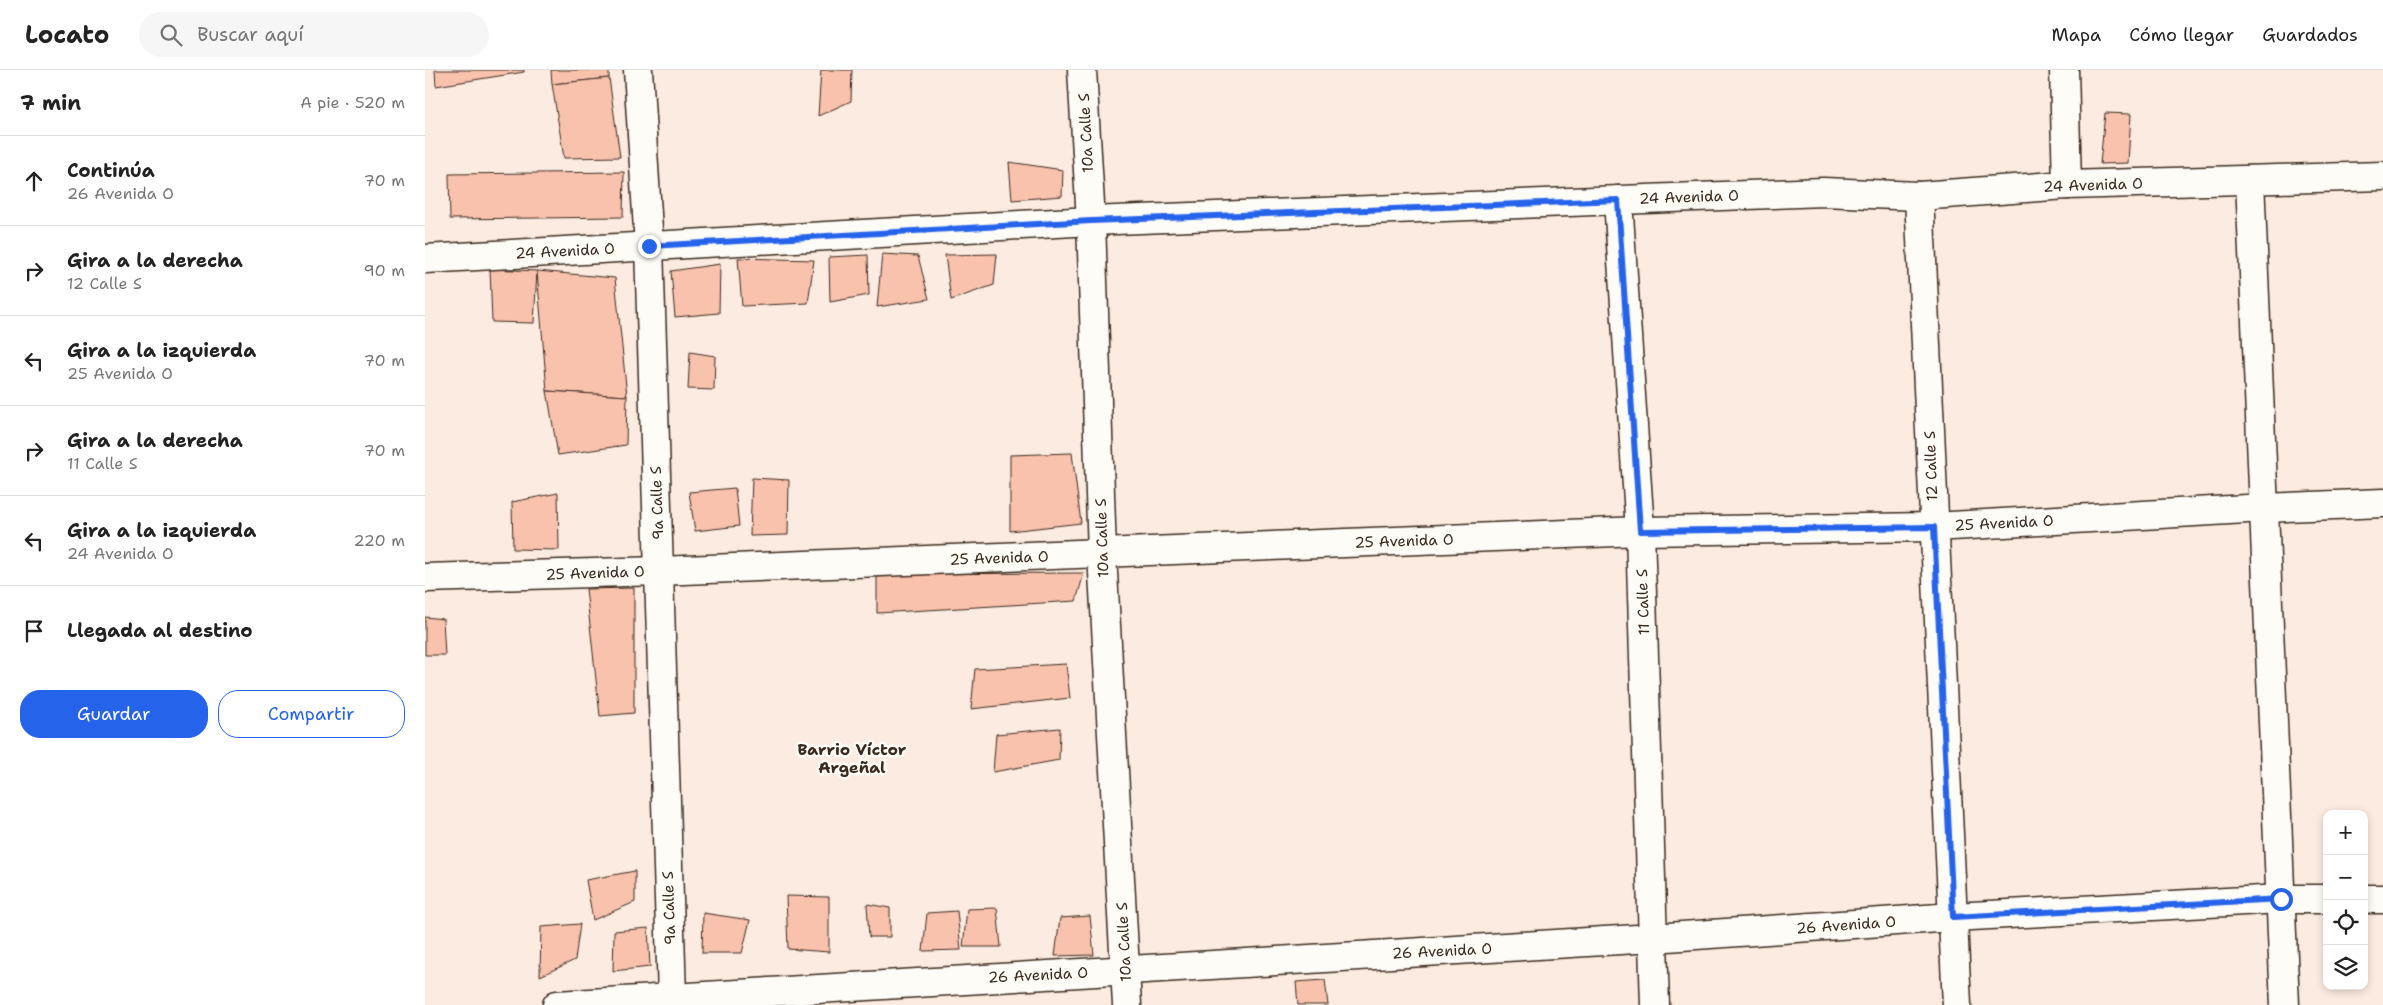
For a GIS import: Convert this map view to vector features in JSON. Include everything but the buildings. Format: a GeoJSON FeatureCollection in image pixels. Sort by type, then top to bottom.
{"type":"FeatureCollection","features":[{"type":"Feature","properties":{"kind":"street","name":"9a Calle S"},"geometry":{"type":"LineString","coordinates":[[638,70],[649,246],[672,997]]}},
{"type":"Feature","properties":{"kind":"street","name":"10a Calle S"},"geometry":{"type":"LineString","coordinates":[[1083,70],[1091,221],[1102,554],[1127,1005]]}},
{"type":"Feature","properties":{"kind":"street"},"geometry":{"type":"LineString","coordinates":[[2064,70],[2067,185]]}},
{"type":"Feature","properties":{"kind":"street","name":"24 Avenida O"},"geometry":{"type":"LineString","coordinates":[[425,259],[1091,221],[1823,192],[1919,196],[2067,185],[2383,176]]}},
{"type":"Feature","properties":{"kind":"street"},"geometry":{"type":"LineString","coordinates":[[2250,180],[2285,1005]]}},
{"type":"Feature","properties":{"kind":"street","name":"12 Calle S"},"geometry":{"type":"LineString","coordinates":[[1919,196],[1957,1005]]}},
{"type":"Feature","properties":{"kind":"street","name":"11 Calle S"},"geometry":{"type":"LineString","coordinates":[[1618,200],[1640,531],[1655,1005]]}},
{"type":"Feature","properties":{"kind":"street","name":"25 Avenida O"},"geometry":{"type":"LineString","coordinates":[[425,578],[1102,554],[1640,531],[1934,527],[2383,503]]}},
{"type":"Feature","properties":{"kind":"street","name":"26 Avenida O"},"geometry":{"type":"LineString","coordinates":[[557,1005],[672,997],[774,998],[1126,970],[1653,938],[1953,917],[2281,899],[2323,899]]}},
{"type":"Feature","properties":{"kind":"street"},"geometry":{"type":"LineString","coordinates":[[2368,899],[2383,899]]}},
{"type":"Feature","properties":{"kind":"district","name":"Barrio Víctor Argeñal"},"geometry":{"type":"Point","coordinates":[852,758]}},
{"type":"Feature","properties":{"kind":"route"},"geometry":{"type":"LineString","coordinates":[[649,246],[1091,221],[1618,200],[1640,531],[1934,527],[1953,917],[2281,899]]}}]}
